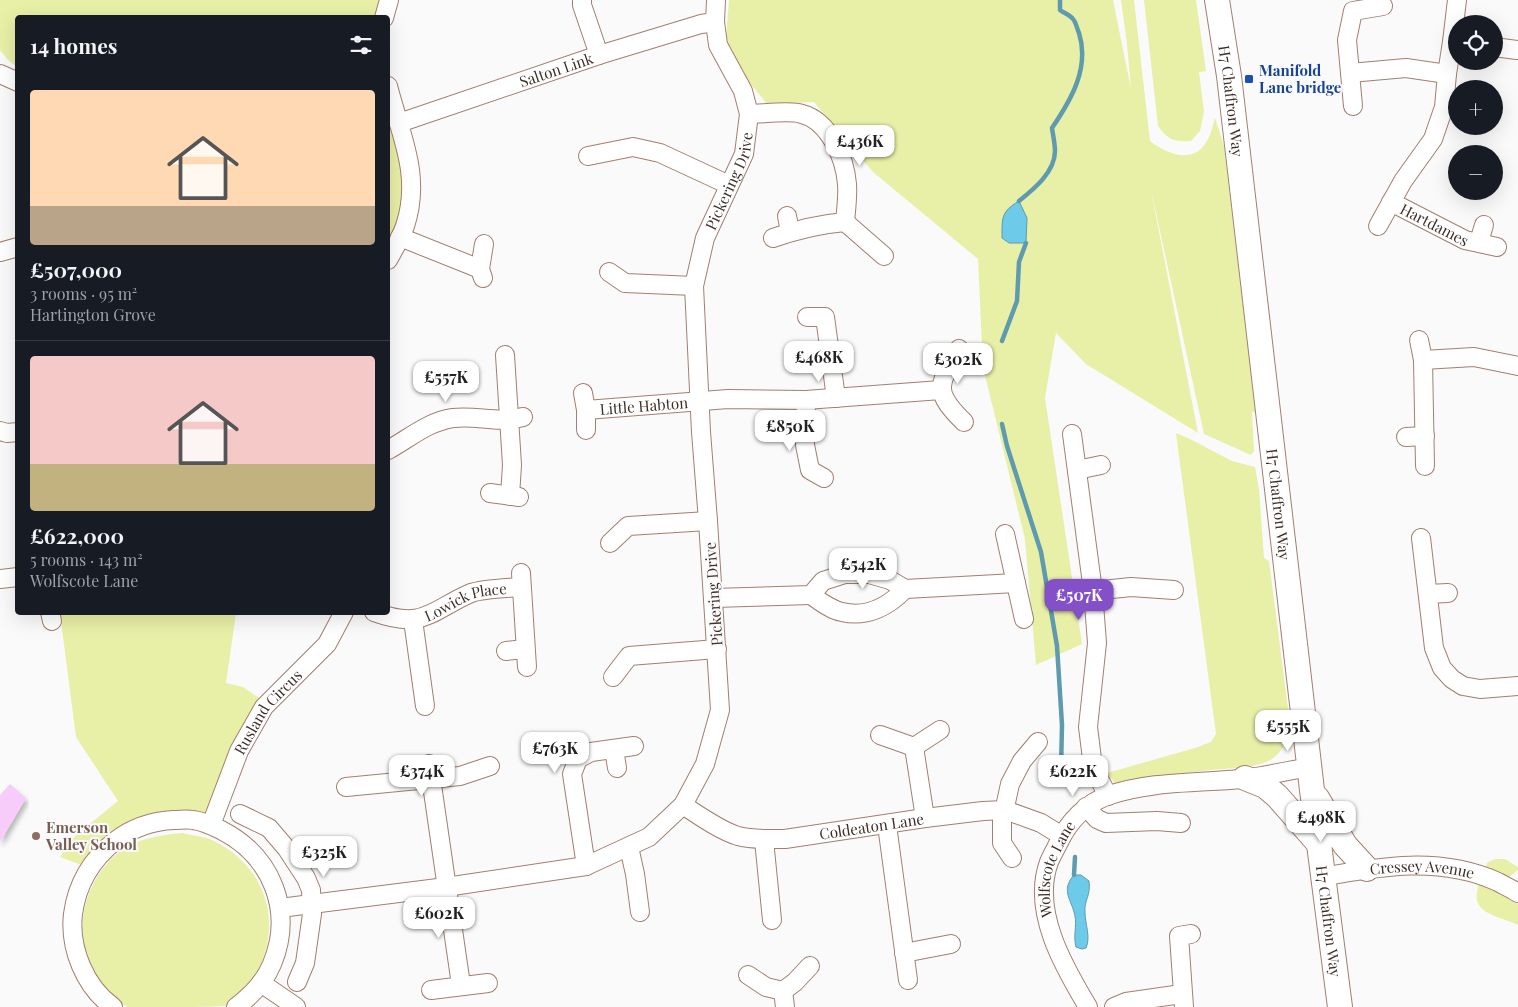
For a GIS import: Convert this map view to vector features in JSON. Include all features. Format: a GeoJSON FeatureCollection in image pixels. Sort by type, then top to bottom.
{"type":"FeatureCollection","features":[{"type":"Feature","properties":{"kind":"street"},"geometry":{"type":"LineString","coordinates":[[385,15],[389,0]]}},
{"type":"Feature","properties":{"kind":"street"},"geometry":{"type":"LineString","coordinates":[[582,0],[599,55]]}},
{"type":"Feature","properties":{"kind":"street","name":"Pickering Drive"},"geometry":{"type":"LineString","coordinates":[[280,908],[446,887],[586,866],[649,837],[683,804],[706,764],[720,710],[694,286],[705,238],[744,154],[749,114],[743,91],[718,45],[715,22],[716,0]]}},
{"type":"Feature","properties":{"kind":"street","name":"Hartdames"},"geometry":{"type":"LineString","coordinates":[[1456,15],[1457,0]]}},
{"type":"Feature","properties":{"kind":"street","name":"H7 Chaffron Way"},"geometry":{"type":"LineString","coordinates":[[1217,1],[1229,76],[1309,767],[1320,845],[1322,877],[1340,1007]]}},
{"type":"Feature","properties":{"kind":"street"},"geometry":{"type":"LineString","coordinates":[[1353,106],[1347,40],[1353,11],[1382,6]]}},
{"type":"Feature","properties":{"kind":"street","name":"Salton Link"},"geometry":{"type":"LineString","coordinates":[[399,123],[599,55],[701,24],[715,22]]}},
{"type":"Feature","properties":{"kind":"street"},"geometry":{"type":"LineString","coordinates":[[1503,48],[1517,50]]}},
{"type":"Feature","properties":{"kind":"street"},"geometry":{"type":"LineString","coordinates":[[1350,73],[1406,68],[1447,74]]}},
{"type":"Feature","properties":{"kind":"street","name":"Hartdames"},"geometry":{"type":"LineString","coordinates":[[1378,226],[1403,181],[1433,139],[1444,107],[1448,69]]}},
{"type":"Feature","properties":{"kind":"street"},"geometry":{"type":"LineString","coordinates":[[0,74],[15,81]]}},
{"type":"Feature","properties":{"kind":"street"},"geometry":{"type":"LineString","coordinates":[[390,93],[406,146],[412,189],[406,225],[390,256]]}},
{"type":"Feature","properties":{"kind":"street"},"geometry":{"type":"LineString","coordinates":[[749,114],[800,113],[816,119],[830,136],[840,158],[847,184],[845,222]]}},
{"type":"Feature","properties":{"kind":"street"},"geometry":{"type":"LineString","coordinates":[[588,156],[632,140],[729,185]]}},
{"type":"Feature","properties":{"kind":"street","name":"Hartdames"},"geometry":{"type":"LineString","coordinates":[[1392,202],[1465,240],[1496,247]]}},
{"type":"Feature","properties":{"kind":"street"},"geometry":{"type":"LineString","coordinates":[[772,238],[789,224],[845,222],[883,249]]}},
{"type":"Feature","properties":{"kind":"street","name":"Hartdames"},"geometry":{"type":"LineString","coordinates":[[1479,242],[1484,224]]}},
{"type":"Feature","properties":{"kind":"street"},"geometry":{"type":"LineString","coordinates":[[400,237],[482,274],[484,244]]}},
{"type":"Feature","properties":{"kind":"street"},"geometry":{"type":"LineString","coordinates":[[0,252],[15,248]]}},
{"type":"Feature","properties":{"kind":"street"},"geometry":{"type":"LineString","coordinates":[[608,272],[625,283],[694,286]]}},
{"type":"Feature","properties":{"kind":"street"},"geometry":{"type":"LineString","coordinates":[[807,317],[825,317],[836,398]]}},
{"type":"Feature","properties":{"kind":"street"},"geometry":{"type":"LineString","coordinates":[[1419,340],[1423,360],[1425,466]]}},
{"type":"Feature","properties":{"kind":"street"},"geometry":{"type":"LineString","coordinates":[[960,349],[943,376],[941,390],[948,407],[964,422]]}},
{"type":"Feature","properties":{"kind":"street"},"geometry":{"type":"LineString","coordinates":[[490,493],[514,497],[512,465],[516,418],[505,355]]}},
{"type":"Feature","properties":{"kind":"street"},"geometry":{"type":"LineString","coordinates":[[1423,360],[1474,357],[1518,366]]}},
{"type":"Feature","properties":{"kind":"street","name":"Little Habton"},"geometry":{"type":"LineString","coordinates":[[586,430],[584,402],[700,402],[728,399],[806,400],[941,390]]}},
{"type":"Feature","properties":{"kind":"street"},"geometry":{"type":"LineString","coordinates":[[806,400],[805,445],[810,470],[824,478]]}},
{"type":"Feature","properties":{"kind":"street"},"geometry":{"type":"LineString","coordinates":[[390,449],[428,424],[454,418],[516,418]]}},
{"type":"Feature","properties":{"kind":"street"},"geometry":{"type":"LineString","coordinates":[[0,431],[15,432]]}},
{"type":"Feature","properties":{"kind":"street"},"geometry":{"type":"LineString","coordinates":[[1072,434],[1097,643],[1088,727],[1093,767],[1108,796]]}},
{"type":"Feature","properties":{"kind":"street"},"geometry":{"type":"LineString","coordinates":[[1406,437],[1425,436]]}},
{"type":"Feature","properties":{"kind":"street"},"geometry":{"type":"LineString","coordinates":[[1077,470],[1100,465]]}},
{"type":"Feature","properties":{"kind":"street"},"geometry":{"type":"LineString","coordinates":[[610,543],[628,526],[708,521]]}},
{"type":"Feature","properties":{"kind":"street"},"geometry":{"type":"LineString","coordinates":[[1005,534],[1024,619]]}},
{"type":"Feature","properties":{"kind":"street"},"geometry":{"type":"LineString","coordinates":[[1421,538],[1434,648],[1442,668],[1452,679],[1463,686],[1480,688],[1518,686]]}},
{"type":"Feature","properties":{"kind":"street"},"geometry":{"type":"LineString","coordinates":[[811,596],[824,580],[845,574],[869,574],[890,580],[905,589],[1016,583]]}},
{"type":"Feature","properties":{"kind":"street"},"geometry":{"type":"LineString","coordinates":[[0,579],[15,577]]}},
{"type":"Feature","properties":{"kind":"street","name":"Lowick Place"},"geometry":{"type":"LineString","coordinates":[[382,615],[392,619],[413,620],[428,617],[473,592],[521,580],[527,667]]}},
{"type":"Feature","properties":{"kind":"street"},"geometry":{"type":"LineString","coordinates":[[1092,590],[1131,587],[1164,595]]}},
{"type":"Feature","properties":{"kind":"street"},"geometry":{"type":"LineString","coordinates":[[713,598],[811,596],[843,613],[860,613],[880,610],[905,589]]}},
{"type":"Feature","properties":{"kind":"street"},"geometry":{"type":"LineString","coordinates":[[1428,594],[1448,593]]}},
{"type":"Feature","properties":{"kind":"street","name":"Rusland Circus"},"geometry":{"type":"LineString","coordinates":[[211,825],[239,751],[264,707],[327,644],[342,615]]}},
{"type":"Feature","properties":{"kind":"street","name":"Lowick Place"},"geometry":{"type":"LineString","coordinates":[[413,620],[429,680],[425,706]]}},
{"type":"Feature","properties":{"kind":"street"},"geometry":{"type":"LineString","coordinates":[[506,651],[525,649]]}},
{"type":"Feature","properties":{"kind":"street"},"geometry":{"type":"LineString","coordinates":[[613,676],[629,656],[717,649]]}},
{"type":"Feature","properties":{"kind":"street"},"geometry":{"type":"LineString","coordinates":[[914,747],[940,730]]}},
{"type":"Feature","properties":{"kind":"street"},"geometry":{"type":"LineString","coordinates":[[880,735],[914,747]]}},
{"type":"Feature","properties":{"kind":"street"},"geometry":{"type":"LineString","coordinates":[[1012,858],[1002,844],[1002,821],[1010,784],[1022,761],[1038,742]]}},
{"type":"Feature","properties":{"kind":"street"},"geometry":{"type":"LineString","coordinates":[[586,866],[572,774],[578,759],[591,752],[634,746]]}},
{"type":"Feature","properties":{"kind":"street"},"geometry":{"type":"LineString","coordinates":[[914,747],[925,818]]}},
{"type":"Feature","properties":{"kind":"street"},"geometry":{"type":"LineString","coordinates":[[614,749],[617,768]]}},
{"type":"Feature","properties":{"kind":"street"},"geometry":{"type":"LineString","coordinates":[[346,788],[430,772],[460,776],[490,766]]}},
{"type":"Feature","properties":{"kind":"street","name":"Wolfscote Lane"},"geometry":{"type":"LineString","coordinates":[[1088,1007],[1064,966],[1048,922],[1044,889],[1049,863],[1062,836],[1074,820],[1086,807],[1108,796],[1133,788],[1245,778],[1309,767]]}},
{"type":"Feature","properties":{"kind":"street"},"geometry":{"type":"LineString","coordinates":[[430,772],[461,985]]}},
{"type":"Feature","properties":{"kind":"street"},"geometry":{"type":"LineString","coordinates":[[1245,778],[1265,786],[1277,796],[1320,845]]}},
{"type":"Feature","properties":{"kind":"street"},"geometry":{"type":"LineString","coordinates":[[1312,790],[1345,845],[1367,869]]}},
{"type":"Feature","properties":{"kind":"street","name":"Coldeaton Lane"},"geometry":{"type":"LineString","coordinates":[[683,804],[698,816],[738,836],[764,840],[785,839],[925,818],[1005,810],[1041,823],[1062,836]]}},
{"type":"Feature","properties":{"kind":"street"},"geometry":{"type":"LineString","coordinates":[[1086,807],[1097,819],[1106,823],[1130,821],[1181,823]]}},
{"type":"Feature","properties":{"kind":"street"},"geometry":{"type":"LineString","coordinates":[[240,814],[269,828],[287,849],[306,878],[311,890],[312,914],[305,963],[297,982]]}},
{"type":"Feature","properties":{"kind":"street"},"geometry":{"type":"LineString","coordinates":[[109,1006],[95,990],[85,973],[76,951],[72,925],[76,898],[84,876],[101,852],[127,832],[157,821],[193,820],[211,825],[236,838],[259,860],[274,885],[280,908],[280,937],[272,965],[261,983],[247,999],[236,1007]]}},
{"type":"Feature","properties":{"kind":"street"},"geometry":{"type":"LineString","coordinates":[[887,824],[908,980]]}},
{"type":"Feature","properties":{"kind":"street"},"geometry":{"type":"LineString","coordinates":[[764,840],[772,920]]}},
{"type":"Feature","properties":{"kind":"street"},"geometry":{"type":"LineString","coordinates":[[629,847],[640,912]]}},
{"type":"Feature","properties":{"kind":"street","name":"Cressey Avenue"},"geometry":{"type":"LineString","coordinates":[[1322,877],[1367,869],[1416,864],[1448,867],[1480,874],[1516,889]]}},
{"type":"Feature","properties":{"kind":"street"},"geometry":{"type":"LineString","coordinates":[[1114,1007],[1126,1002],[1183,1001],[1179,936],[1191,934]]}},
{"type":"Feature","properties":{"kind":"street"},"geometry":{"type":"LineString","coordinates":[[904,953],[951,944]]}},
{"type":"Feature","properties":{"kind":"street"},"geometry":{"type":"LineString","coordinates":[[748,975],[784,999],[795,982],[810,966]]}},
{"type":"Feature","properties":{"kind":"street"},"geometry":{"type":"LineString","coordinates":[[261,983],[296,1007]]}},
{"type":"Feature","properties":{"kind":"street"},"geometry":{"type":"LineString","coordinates":[[431,990],[488,983]]}},
{"type":"Feature","properties":{"kind":"green space"},"geometry":{"type":"Polygon","coordinates":[[[0,0],[390,0],[388,15],[15,15],[15,65],[0,50],[0,0]]]}},
{"type":"Feature","properties":{"kind":"green space"},"geometry":{"type":"Polygon","coordinates":[[[729,0],[1113,0],[1131,89],[1121,0],[1134,0],[1150,141],[1174,154],[1190,155],[1204,146],[1210,135],[1215,118],[1224,146],[1253,388],[1258,413],[1252,412],[1254,451],[1251,455],[1204,434],[1150,185],[1198,433],[1086,364],[1056,333],[1045,398],[1082,644],[1036,665],[1025,539],[983,367],[978,259],[873,172],[814,102],[767,104],[725,52],[729,0]]]}},
{"type":"Feature","properties":{"kind":"green space"},"geometry":{"type":"Polygon","coordinates":[[[1144,0],[1196,0],[1206,71],[1199,72],[1204,112],[1200,131],[1191,141],[1172,139],[1158,126],[1144,0]]]}},
{"type":"Feature","properties":{"kind":"green space"},"geometry":{"type":"Polygon","coordinates":[[[390,81],[393,92],[413,189],[390,243],[390,81]]]}},
{"type":"Feature","properties":{"kind":"green space"},"geometry":{"type":"Polygon","coordinates":[[[1176,433],[1232,461],[1255,467],[1259,489],[1264,558],[1269,561],[1290,724],[1282,749],[1275,757],[1264,763],[1248,767],[1209,770],[1117,786],[1107,773],[1195,748],[1211,742],[1216,734],[1176,433]]]}},
{"type":"Feature","properties":{"kind":"green space"},"geometry":{"type":"Polygon","coordinates":[[[60,615],[236,615],[226,683],[243,687],[262,700],[214,804],[201,816],[153,817],[84,866],[60,857],[75,836],[118,801],[76,737],[60,615]]]}},
{"type":"Feature","properties":{"kind":"green space"},"geometry":{"type":"Polygon","coordinates":[[[183,833],[212,840],[230,850],[255,877],[263,893],[268,911],[269,929],[260,967],[251,984],[242,995],[226,1006],[128,1007],[113,998],[93,973],[83,940],[83,924],[89,893],[105,866],[128,846],[148,838],[183,833]]]}},
{"type":"Feature","properties":{"kind":"green space"},"geometry":{"type":"Polygon","coordinates":[[[1496,859],[1505,859],[1518,867],[1518,870],[1508,878],[1484,869],[1488,862],[1496,859]]]}},
{"type":"Feature","properties":{"kind":"green space"},"geometry":{"type":"Polygon","coordinates":[[[1478,884],[1497,890],[1518,904],[1518,925],[1489,913],[1480,906],[1477,901],[1478,884]]]}},
{"type":"Feature","properties":{"kind":"water"},"geometry":{"type":"Polygon","coordinates":[[[1019,201],[1027,218],[1026,243],[1009,243],[1002,238],[1003,220],[1009,208],[1019,201]]]}},
{"type":"Feature","properties":{"kind":"water"},"geometry":{"type":"Polygon","coordinates":[[[1074,875],[1081,875],[1089,881],[1085,908],[1088,939],[1086,948],[1082,949],[1076,947],[1075,916],[1067,891],[1074,875]]]}},
{"type":"Feature","properties":{"kind":"building"},"geometry":{"type":"Polygon","coordinates":[[[10,784],[26,798],[0,842],[0,795],[10,784]]]}},
{"type":"Feature","properties":{"kind":"waterway"},"geometry":{"type":"LineString","coordinates":[[1019,201],[1048,173],[1055,151],[1052,128],[1072,95],[1080,71],[1082,46],[1079,33],[1073,19],[1060,10],[1060,0]]}},
{"type":"Feature","properties":{"kind":"waterway"},"geometry":{"type":"LineString","coordinates":[[1002,341],[1017,301],[1019,262],[1026,243]]}},
{"type":"Feature","properties":{"kind":"waterway"},"geometry":{"type":"LineString","coordinates":[[1002,424],[1007,446],[1041,552],[1057,646],[1062,725],[1061,770]]}},
{"type":"Feature","properties":{"kind":"waterway"},"geometry":{"type":"LineString","coordinates":[[1074,875],[1075,857]]}},
{"type":"Feature","properties":{"kind":"place","name":"Manifold Lane bridge"},"geometry":{"type":"Point","coordinates":[1249,79]}},
{"type":"Feature","properties":{"kind":"place","name":"Emerson Valley School"},"geometry":{"type":"Point","coordinates":[36,836]}}]}
